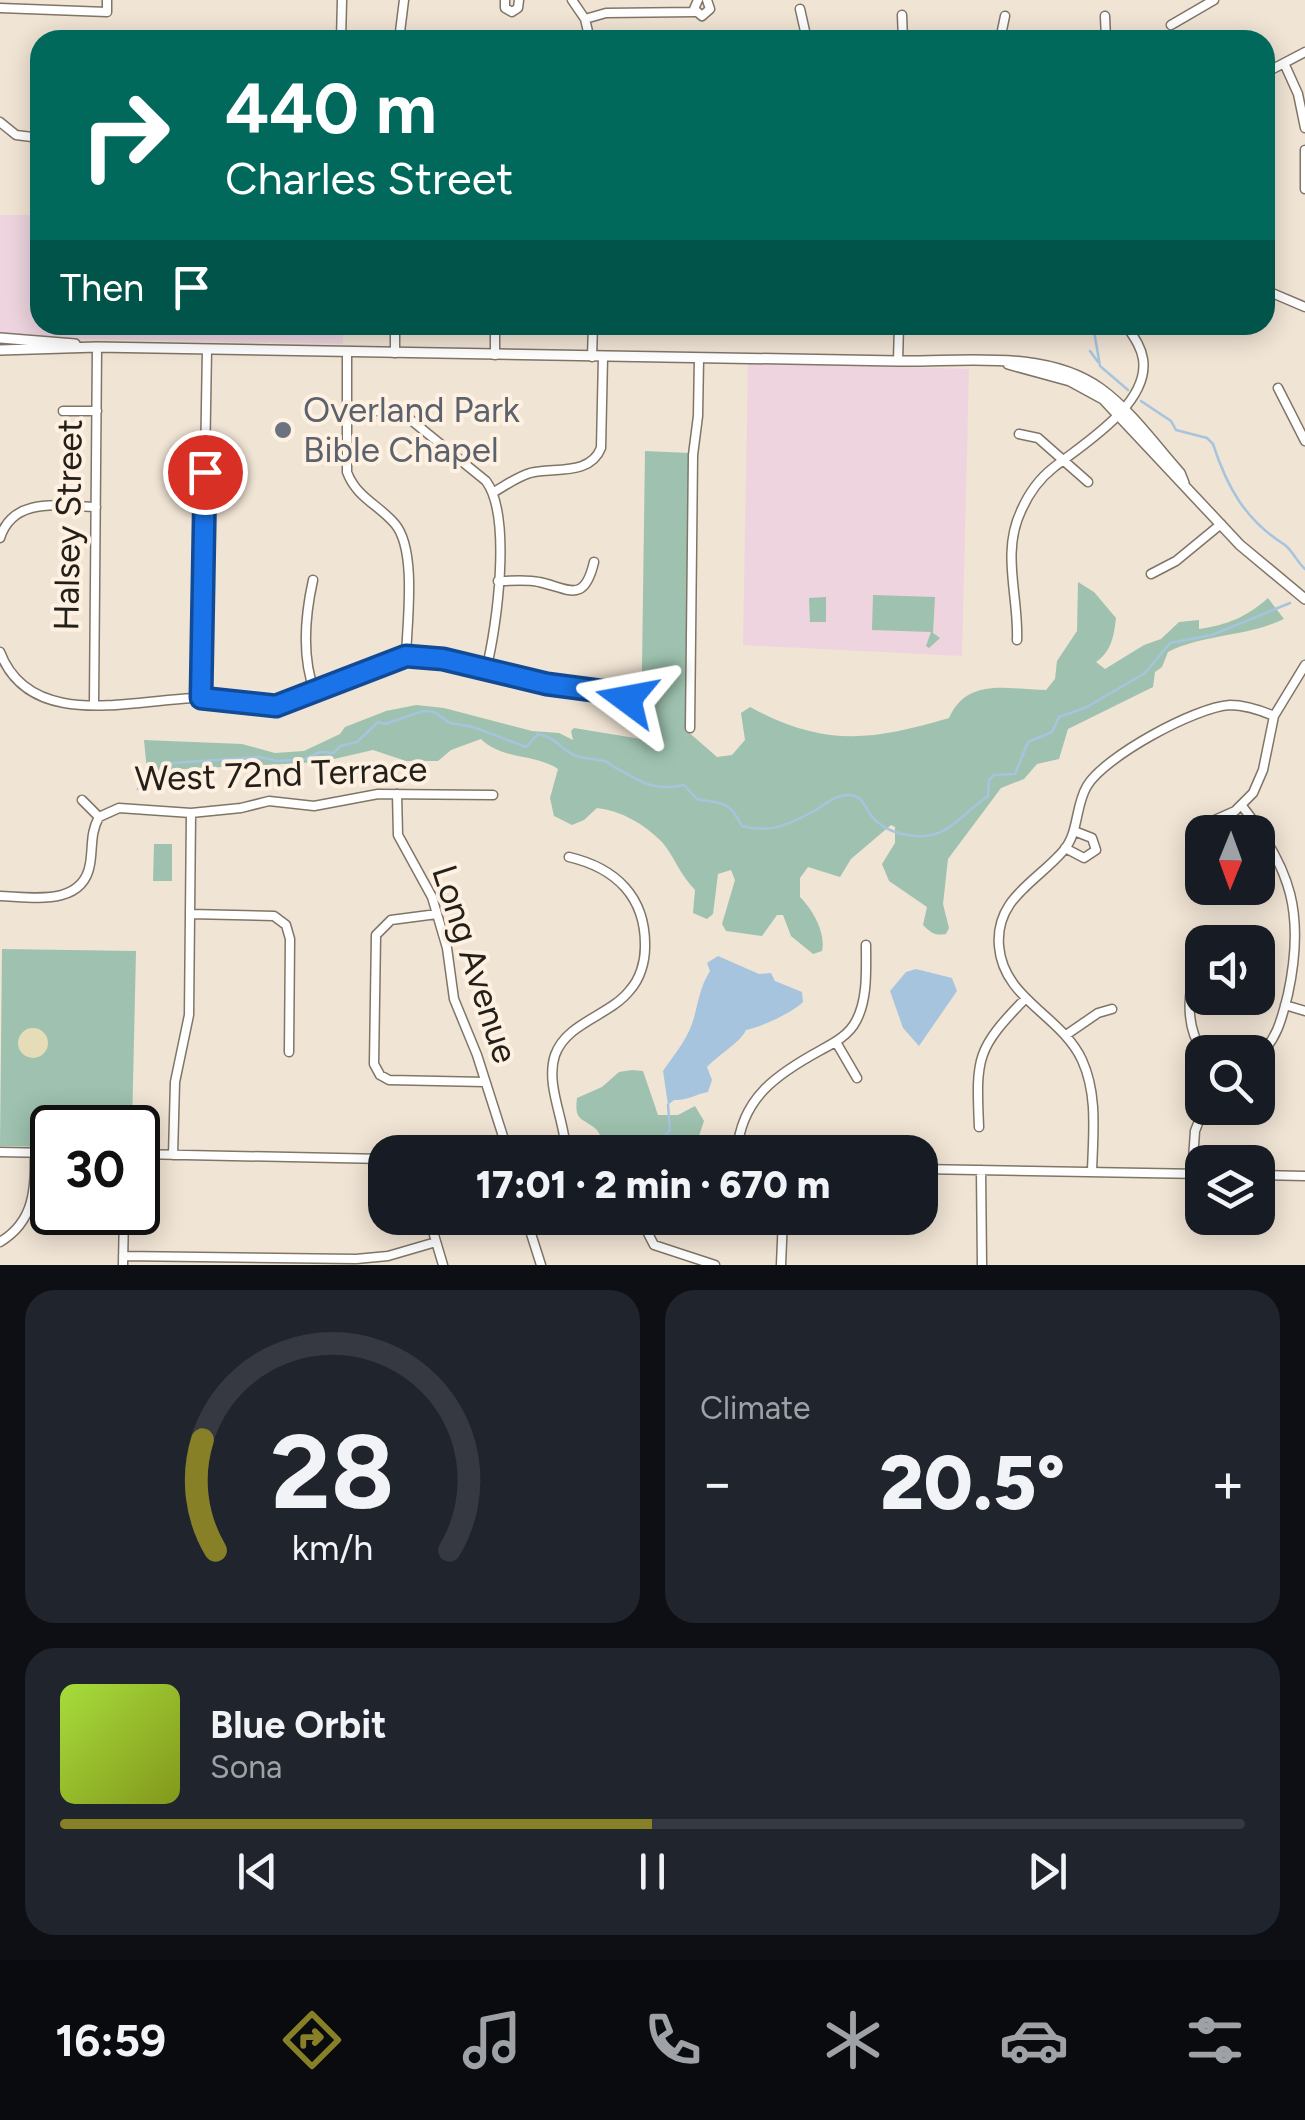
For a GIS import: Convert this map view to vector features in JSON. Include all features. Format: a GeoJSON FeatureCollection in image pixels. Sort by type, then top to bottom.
{"type":"FeatureCollection","features":[{"type":"Feature","properties":{"kind":"main road"},"geometry":{"type":"LineString","coordinates":[[0,338],[98,347]]}},
{"type":"Feature","properties":{"kind":"main road"},"geometry":{"type":"LineString","coordinates":[[0,350],[98,347],[1021,360],[1062,370],[1094,384],[1264,568],[1305,599]]}},
{"type":"Feature","properties":{"kind":"street"},"geometry":{"type":"LineString","coordinates":[[0,8],[107,12],[108,0]]}},
{"type":"Feature","properties":{"kind":"street"},"geometry":{"type":"LineString","coordinates":[[341,30],[342,0]]}},
{"type":"Feature","properties":{"kind":"street"},"geometry":{"type":"LineString","coordinates":[[400,30],[404,0]]}},
{"type":"Feature","properties":{"kind":"street"},"geometry":{"type":"LineString","coordinates":[[504,0],[505,8],[512,12],[518,8],[518,0]]}},
{"type":"Feature","properties":{"kind":"street"},"geometry":{"type":"LineString","coordinates":[[572,0],[588,30]]}},
{"type":"Feature","properties":{"kind":"street"},"geometry":{"type":"LineString","coordinates":[[695,12],[698,0]]}},
{"type":"Feature","properties":{"kind":"street"},"geometry":{"type":"LineString","coordinates":[[585,19],[606,13],[695,12],[702,16],[709,12],[706,0]]}},
{"type":"Feature","properties":{"kind":"street"},"geometry":{"type":"LineString","coordinates":[[1171,25],[1214,0]]}},
{"type":"Feature","properties":{"kind":"street"},"geometry":{"type":"LineString","coordinates":[[800,10],[805,30]]}},
{"type":"Feature","properties":{"kind":"street"},"geometry":{"type":"LineString","coordinates":[[902,15],[903,30]]}},
{"type":"Feature","properties":{"kind":"street"},"geometry":{"type":"LineString","coordinates":[[1002,30],[1005,16]]}},
{"type":"Feature","properties":{"kind":"street"},"geometry":{"type":"LineString","coordinates":[[1106,16],[1106,30]]}},
{"type":"Feature","properties":{"kind":"street"},"geometry":{"type":"LineString","coordinates":[[1275,68],[1305,52]]}},
{"type":"Feature","properties":{"kind":"street"},"geometry":{"type":"LineString","coordinates":[[1284,63],[1298,94],[1305,128]]}},
{"type":"Feature","properties":{"kind":"street"},"geometry":{"type":"LineString","coordinates":[[0,122],[16,135],[30,137]]}},
{"type":"Feature","properties":{"kind":"street"},"geometry":{"type":"LineString","coordinates":[[1305,150],[1305,189]]}},
{"type":"Feature","properties":{"kind":"street"},"geometry":{"type":"LineString","coordinates":[[1275,294],[1305,306]]}},
{"type":"Feature","properties":{"kind":"street"},"geometry":{"type":"LineString","coordinates":[[395,335],[395,353]]}},
{"type":"Feature","properties":{"kind":"street"},"geometry":{"type":"LineString","coordinates":[[495,335],[495,355]]}},
{"type":"Feature","properties":{"kind":"street"},"geometry":{"type":"LineString","coordinates":[[494,492],[527,474],[587,465],[598,456],[601,448],[595,335]]}},
{"type":"Feature","properties":{"kind":"street"},"geometry":{"type":"LineString","coordinates":[[898,335],[898,361]]}},
{"type":"Feature","properties":{"kind":"street"},"geometry":{"type":"LineString","coordinates":[[1017,640],[1010,555],[1016,523],[1036,485],[1121,411],[1139,386],[1144,365],[1132,335]]}},
{"type":"Feature","properties":{"kind":"street","name":"Halsey Street"},"geometry":{"type":"LineString","coordinates":[[94,704],[98,347]]}},
{"type":"Feature","properties":{"kind":"street"},"geometry":{"type":"LineString","coordinates":[[201,698],[207,349]]}},
{"type":"Feature","properties":{"kind":"street"},"geometry":{"type":"LineString","coordinates":[[347,352],[346,463],[351,482],[396,525],[405,542],[406,656]]}},
{"type":"Feature","properties":{"kind":"street"},"geometry":{"type":"LineString","coordinates":[[690,728],[693,456],[699,358]]}},
{"type":"Feature","properties":{"kind":"street"},"geometry":{"type":"LineString","coordinates":[[1278,388],[1305,441]]}},
{"type":"Feature","properties":{"kind":"street"},"geometry":{"type":"LineString","coordinates":[[64,411],[97,411]]}},
{"type":"Feature","properties":{"kind":"street"},"geometry":{"type":"LineString","coordinates":[[346,411],[386,411],[406,416],[486,481],[494,492],[499,517],[497,618],[486,670]]}},
{"type":"Feature","properties":{"kind":"street"},"geometry":{"type":"LineString","coordinates":[[1019,434],[1038,438],[1088,482]]}},
{"type":"Feature","properties":{"kind":"street"},"geometry":{"type":"LineString","coordinates":[[0,538],[14,515],[36,506],[96,506]]}},
{"type":"Feature","properties":{"kind":"street"},"geometry":{"type":"LineString","coordinates":[[1150,574],[1176,561],[1221,524]]}},
{"type":"Feature","properties":{"kind":"street"},"geometry":{"type":"LineString","coordinates":[[498,581],[536,581],[564,592],[575,591],[589,580],[594,562]]}},
{"type":"Feature","properties":{"kind":"street"},"geometry":{"type":"LineString","coordinates":[[312,580],[307,668],[315,694]]}},
{"type":"Feature","properties":{"kind":"street"},"geometry":{"type":"LineString","coordinates":[[0,652],[12,674],[50,702],[137,705],[201,698],[276,706],[406,656],[443,659],[627,699]]}},
{"type":"Feature","properties":{"kind":"street"},"geometry":{"type":"LineString","coordinates":[[1224,815],[1242,806],[1258,782],[1274,716],[1303,672]]}},
{"type":"Feature","properties":{"kind":"street"},"geometry":{"type":"LineString","coordinates":[[1092,1172],[1092,1094],[1081,1058],[1066,1036],[1012,985],[1003,968],[998,942],[1002,919],[1014,896],[1065,848],[1086,787],[1106,766],[1167,729],[1216,708],[1245,706],[1274,716]]}},
{"type":"Feature","properties":{"kind":"street","name":"West 72nd Terrace"},"geometry":{"type":"LineString","coordinates":[[82,800],[99,817],[119,808],[192,813],[269,801],[314,806],[378,794],[492,795]]}},
{"type":"Feature","properties":{"kind":"street","name":"Long Avenue"},"geometry":{"type":"LineString","coordinates":[[397,794],[398,835],[427,884],[438,914],[449,955],[454,999],[502,1135]]}},
{"type":"Feature","properties":{"kind":"street"},"geometry":{"type":"LineString","coordinates":[[1242,806],[1275,851],[1301,912],[1285,1005],[1275,1035]]}},
{"type":"Feature","properties":{"kind":"street"},"geometry":{"type":"LineString","coordinates":[[174,1155],[175,1082],[189,1016],[192,813]]}},
{"type":"Feature","properties":{"kind":"street"},"geometry":{"type":"LineString","coordinates":[[0,896],[63,896],[83,882],[99,817]]}},
{"type":"Feature","properties":{"kind":"street"},"geometry":{"type":"LineString","coordinates":[[1065,848],[1088,858],[1096,850],[1092,838],[1074,831]]}},
{"type":"Feature","properties":{"kind":"street"},"geometry":{"type":"LineString","coordinates":[[565,1135],[551,1081],[556,1054],[566,1036],[630,992],[645,958],[646,936],[637,901],[623,883],[606,870],[568,857]]}},
{"type":"Feature","properties":{"kind":"street"},"geometry":{"type":"LineString","coordinates":[[190,914],[274,916],[286,925],[290,939],[289,1052]]}},
{"type":"Feature","properties":{"kind":"street"},"geometry":{"type":"LineString","coordinates":[[438,914],[386,922],[376,935],[374,1064],[380,1075],[389,1080],[485,1082]]}},
{"type":"Feature","properties":{"kind":"street"},"geometry":{"type":"LineString","coordinates":[[740,1135],[742,1124],[772,1080],[836,1042],[855,1024],[860,1010],[866,945]]}},
{"type":"Feature","properties":{"kind":"street"},"geometry":{"type":"LineString","coordinates":[[979,1127],[980,1056],[997,1028],[1026,998]]}},
{"type":"Feature","properties":{"kind":"street"},"geometry":{"type":"LineString","coordinates":[[1285,1005],[1305,1010]]}},
{"type":"Feature","properties":{"kind":"street"},"geometry":{"type":"LineString","coordinates":[[1066,1036],[1098,1013],[1112,1009]]}},
{"type":"Feature","properties":{"kind":"street"},"geometry":{"type":"LineString","coordinates":[[836,1042],[857,1078]]}},
{"type":"Feature","properties":{"kind":"street"},"geometry":{"type":"LineString","coordinates":[[0,1152],[30,1152]]}},
{"type":"Feature","properties":{"kind":"street"},"geometry":{"type":"LineString","coordinates":[[160,1155],[368,1158]]}},
{"type":"Feature","properties":{"kind":"street"},"geometry":{"type":"LineString","coordinates":[[938,1169],[1185,1174]]}},
{"type":"Feature","properties":{"kind":"street"},"geometry":{"type":"LineString","coordinates":[[981,1170],[982,1265]]}},
{"type":"Feature","properties":{"kind":"street"},"geometry":{"type":"LineString","coordinates":[[1275,1175],[1305,1176]]}},
{"type":"Feature","properties":{"kind":"street"},"geometry":{"type":"LineString","coordinates":[[0,1242],[19,1228],[30,1209]]}},
{"type":"Feature","properties":{"kind":"street"},"geometry":{"type":"LineString","coordinates":[[124,1235],[123,1260],[356,1260],[388,1256],[436,1242]]}},
{"type":"Feature","properties":{"kind":"street"},"geometry":{"type":"LineString","coordinates":[[434,1235],[443,1265]]}},
{"type":"Feature","properties":{"kind":"street"},"geometry":{"type":"LineString","coordinates":[[531,1235],[541,1265]]}},
{"type":"Feature","properties":{"kind":"street"},"geometry":{"type":"LineString","coordinates":[[649,1235],[654,1245],[715,1265]]}},
{"type":"Feature","properties":{"kind":"street"},"geometry":{"type":"LineString","coordinates":[[781,1265],[782,1235]]}},
{"type":"Feature","properties":{"kind":"shaded area"},"geometry":{"type":"Polygon","coordinates":[[[0,215],[30,215],[30,335],[343,335],[343,344],[72,339],[0,334],[0,215]]]}},
{"type":"Feature","properties":{"kind":"shaded area"},"geometry":{"type":"Polygon","coordinates":[[[748,362],[969,369],[962,656],[743,645],[748,362]]]}},
{"type":"Feature","properties":{"kind":"green space"},"geometry":{"type":"Polygon","coordinates":[[[645,451],[689,453],[686,730],[717,757],[732,755],[745,740],[741,713],[750,707],[801,729],[871,735],[949,718],[957,705],[978,691],[1046,690],[1055,679],[1057,661],[1077,631],[1078,582],[1094,592],[1116,618],[1109,648],[1096,662],[1105,669],[1161,639],[1179,622],[1199,620],[1199,629],[1219,625],[1244,615],[1268,598],[1284,619],[1168,652],[1162,667],[1155,672],[1153,687],[1068,729],[1059,759],[1037,764],[1024,779],[1001,788],[948,859],[943,904],[949,928],[946,934],[926,928],[923,925],[927,907],[889,881],[882,864],[895,843],[895,827],[891,825],[851,859],[840,877],[808,867],[800,878],[800,897],[817,922],[823,944],[822,951],[813,954],[791,936],[783,915],[777,915],[762,936],[726,931],[722,924],[735,880],[731,870],[718,874],[713,914],[707,919],[693,913],[695,890],[655,835],[632,819],[597,808],[572,825],[554,816],[550,798],[558,769],[499,750],[481,739],[451,750],[438,761],[406,761],[373,750],[321,762],[147,771],[144,740],[242,744],[275,753],[304,751],[340,734],[345,727],[386,711],[416,705],[444,708],[532,731],[559,733],[573,740],[574,728],[641,739],[645,451]]]}},
{"type":"Feature","properties":{"kind":"green space"},"geometry":{"type":"Polygon","coordinates":[[[873,595],[935,597],[933,633],[940,638],[929,648],[926,646],[931,632],[872,630],[873,595]]]}},
{"type":"Feature","properties":{"kind":"green space"},"geometry":{"type":"Polygon","coordinates":[[[826,597],[826,622],[810,622],[809,598],[826,597]]]}},
{"type":"Feature","properties":{"kind":"green space"},"geometry":{"type":"Polygon","coordinates":[[[154,844],[172,844],[172,881],[153,881],[154,844]]]}},
{"type":"Feature","properties":{"kind":"green space"},"geometry":{"type":"Polygon","coordinates":[[[2,949],[136,951],[132,1105],[30,1105],[30,1147],[0,1146],[2,949]]]}},
{"type":"Feature","properties":{"kind":"green space"},"geometry":{"type":"Polygon","coordinates":[[[643,1071],[658,1115],[678,1115],[695,1106],[704,1121],[699,1135],[600,1135],[578,1116],[577,1098],[602,1087],[619,1072],[643,1071]]]}},
{"type":"Feature","properties":{"kind":"sand"},"geometry":{"type":"Polygon","coordinates":[[[33,1028],[44,1032],[48,1043],[44,1054],[33,1058],[22,1054],[18,1043],[22,1032],[33,1028]]]}},
{"type":"Feature","properties":{"kind":"water"},"geometry":{"type":"Polygon","coordinates":[[[718,956],[759,974],[771,973],[775,981],[802,992],[803,1002],[776,1019],[746,1030],[711,1063],[707,1067],[712,1080],[708,1092],[668,1105],[663,1071],[692,1024],[710,971],[707,963],[718,956]]]}},
{"type":"Feature","properties":{"kind":"water"},"geometry":{"type":"Polygon","coordinates":[[[916,969],[952,978],[957,991],[919,1046],[903,1028],[890,991],[906,972],[916,969]]]}},
{"type":"Feature","properties":{"kind":"waterway"},"geometry":{"type":"LineString","coordinates":[[1095,335],[1100,366],[1128,390]]}},
{"type":"Feature","properties":{"kind":"waterway"},"geometry":{"type":"LineString","coordinates":[[1090,351],[1098,362]]}},
{"type":"Feature","properties":{"kind":"waterway"},"geometry":{"type":"LineString","coordinates":[[1141,401],[1171,421],[1176,430],[1207,438],[1213,444],[1239,501],[1259,525],[1288,547],[1305,569]]}},
{"type":"Feature","properties":{"kind":"waterway"},"geometry":{"type":"LineString","coordinates":[[138,789],[149,776],[173,763],[259,757],[278,761],[334,753],[340,746],[357,742],[378,722],[385,724],[423,711],[526,747],[538,734],[544,735],[576,756],[606,762],[649,784],[684,785],[697,799],[729,807],[742,826],[780,826],[834,798],[853,795],[888,829],[930,835],[950,827],[988,796],[989,780],[994,775],[1015,774],[1028,742],[1052,732],[1059,717],[1087,707],[1145,673],[1170,643],[1212,635],[1290,603]]}},
{"type":"Feature","properties":{"kind":"waterway"},"geometry":{"type":"LineString","coordinates":[[666,1135],[670,1130],[668,1105]]}},
{"type":"Feature","properties":{"kind":"place","name":"Overland Park Bible Chapel"},"geometry":{"type":"Point","coordinates":[283,430]}},
{"type":"Feature","properties":{"kind":"route"},"geometry":{"type":"LineString","coordinates":[[205,472],[201,698],[261,707],[291,703],[406,656],[443,659],[627,699]]}}]}
